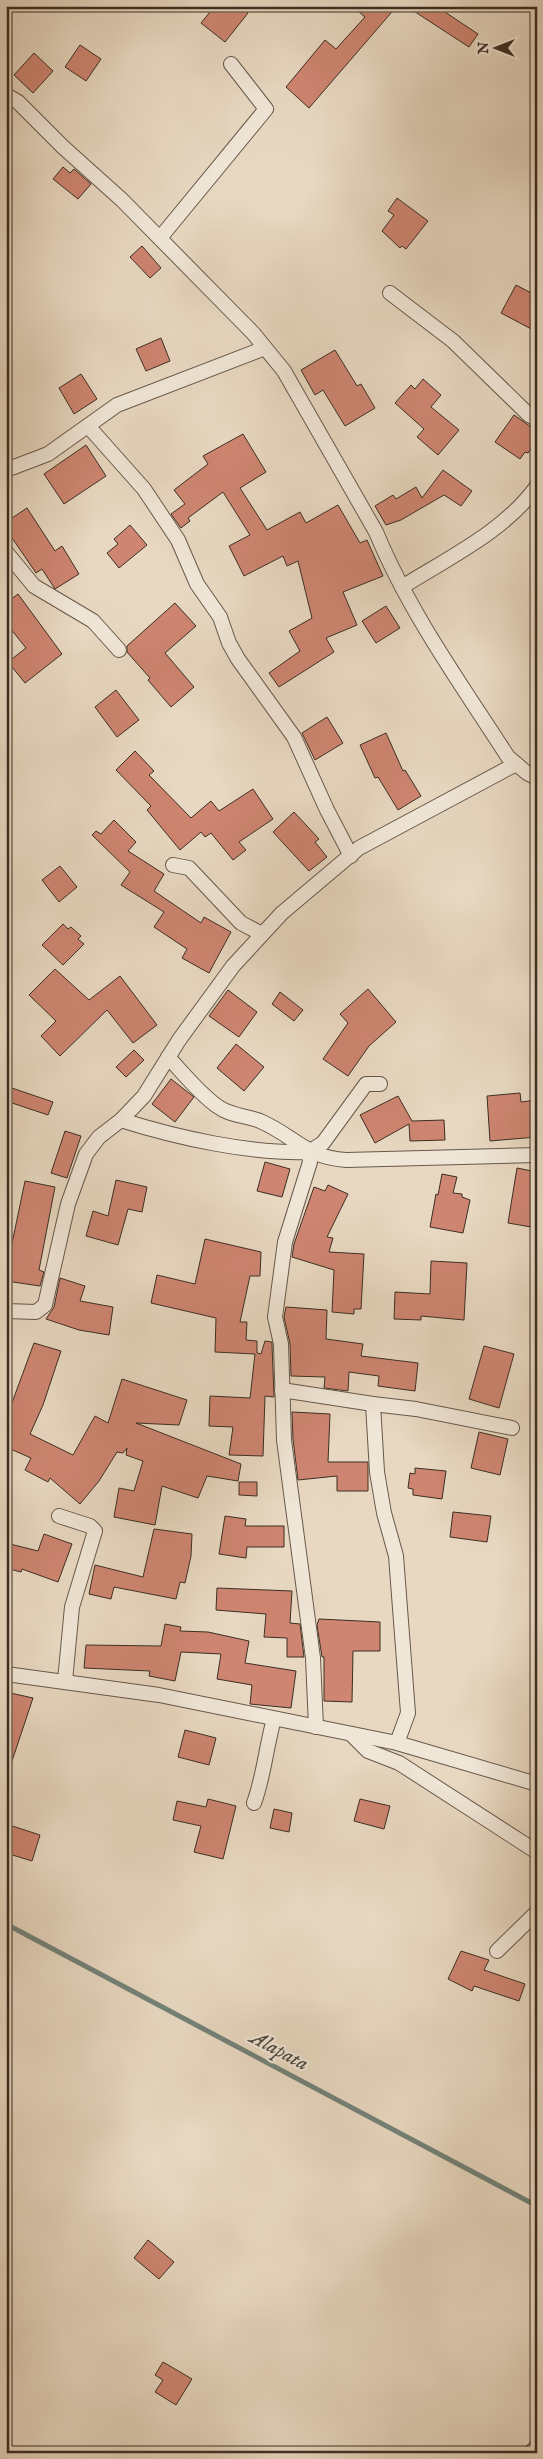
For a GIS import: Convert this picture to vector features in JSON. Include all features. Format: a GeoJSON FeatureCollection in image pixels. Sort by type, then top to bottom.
{"type":"FeatureCollection","features":[{"type":"Feature","properties":{"kind":"main road"},"geometry":{"type":"LineString","coordinates":[[534,2453],[537,2450]]}},
{"type":"Feature","properties":{"kind":"street"},"geometry":{"type":"LineString","coordinates":[[160,238],[266,109],[231,64]]}},
{"type":"Feature","properties":{"kind":"street"},"geometry":{"type":"LineString","coordinates":[[6,95],[18,102],[63,147],[122,200],[235,314],[284,371],[376,532],[402,587],[508,757],[537,778]]}},
{"type":"Feature","properties":{"kind":"street"},"geometry":{"type":"LineString","coordinates":[[390,293],[453,341],[537,420]]}},
{"type":"Feature","properties":{"kind":"street"},"geometry":{"type":"LineString","coordinates":[[6,470],[48,454],[116,405],[265,348]]}},
{"type":"Feature","properties":{"kind":"street"},"geometry":{"type":"LineString","coordinates":[[88,426],[144,488],[178,540],[197,584],[220,617],[229,642],[238,659],[294,737],[327,810],[351,856]]}},
{"type":"Feature","properties":{"kind":"street"},"geometry":{"type":"LineString","coordinates":[[402,587],[483,536],[526,501],[537,486]]}},
{"type":"Feature","properties":{"kind":"street"},"geometry":{"type":"LineString","coordinates":[[6,552],[34,586],[93,621],[119,650]]}},
{"type":"Feature","properties":{"kind":"street"},"geometry":{"type":"LineString","coordinates":[[6,1311],[36,1312],[46,1305],[68,1204],[86,1154],[99,1137],[121,1120],[144,1096],[168,1057],[233,966],[262,934],[282,913],[372,840],[516,764]]}},
{"type":"Feature","properties":{"kind":"street"},"geometry":{"type":"LineString","coordinates":[[173,865],[189,868],[241,923],[262,934]]}},
{"type":"Feature","properties":{"kind":"street"},"geometry":{"type":"LineString","coordinates":[[168,1057],[214,1105],[226,1113],[257,1120],[270,1126],[309,1152],[329,1159],[537,1155]]}},
{"type":"Feature","properties":{"kind":"street"},"geometry":{"type":"LineString","coordinates":[[121,1120],[186,1140],[270,1151],[309,1152],[323,1144],[366,1084],[380,1084]]}},
{"type":"Feature","properties":{"kind":"street"},"geometry":{"type":"LineString","coordinates":[[309,1152],[310,1162],[285,1242],[274,1317],[281,1344],[284,1440],[313,1658],[316,1727]]}},
{"type":"Feature","properties":{"kind":"street"},"geometry":{"type":"LineString","coordinates":[[282,1390],[416,1409],[512,1428]]}},
{"type":"Feature","properties":{"kind":"street"},"geometry":{"type":"LineString","coordinates":[[373,1404],[377,1472],[384,1513],[396,1556],[408,1713],[397,1743]]}},
{"type":"Feature","properties":{"kind":"street"},"geometry":{"type":"LineString","coordinates":[[59,1516],[90,1526],[96,1532],[72,1608],[64,1682]]}},
{"type":"Feature","properties":{"kind":"street"},"geometry":{"type":"LineString","coordinates":[[6,1674],[159,1695],[397,1743],[537,1784]]}},
{"type":"Feature","properties":{"kind":"street"},"geometry":{"type":"LineString","coordinates":[[254,1803],[262,1780],[267,1743],[274,1719]]}},
{"type":"Feature","properties":{"kind":"street"},"geometry":{"type":"LineString","coordinates":[[351,1734],[368,1751],[399,1764],[537,1852]]}},
{"type":"Feature","properties":{"kind":"street"},"geometry":{"type":"LineString","coordinates":[[497,1951],[537,1912]]}},
{"type":"Feature","properties":{"kind":"building"},"geometry":{"type":"Polygon","coordinates":[[[215,6],[241,6],[248,13],[225,42],[201,23],[215,6]]]}},
{"type":"Feature","properties":{"kind":"building"},"geometry":{"type":"Polygon","coordinates":[[[352,6],[397,6],[309,108],[286,87],[325,40],[336,49],[365,17],[352,6]]]}},
{"type":"Feature","properties":{"kind":"building"},"geometry":{"type":"Polygon","coordinates":[[[406,6],[436,6],[478,34],[469,47],[406,6]]]}},
{"type":"Feature","properties":{"kind":"building"},"geometry":{"type":"Polygon","coordinates":[[[80,45],[101,59],[86,81],[65,67],[80,45]]]}},
{"type":"Feature","properties":{"kind":"building"},"geometry":{"type":"Polygon","coordinates":[[[34,53],[53,71],[33,93],[14,75],[34,53]]]}},
{"type":"Feature","properties":{"kind":"building"},"geometry":{"type":"Polygon","coordinates":[[[63,167],[70,173],[74,169],[91,184],[78,199],[53,179],[63,167]]]}},
{"type":"Feature","properties":{"kind":"building"},"geometry":{"type":"Polygon","coordinates":[[[397,198],[428,221],[406,249],[402,246],[400,248],[382,231],[394,215],[388,211],[397,198]]]}},
{"type":"Feature","properties":{"kind":"building"},"geometry":{"type":"Polygon","coordinates":[[[142,246],[161,268],[150,278],[130,257],[142,246]]]}},
{"type":"Feature","properties":{"kind":"building"},"geometry":{"type":"Polygon","coordinates":[[[516,285],[537,296],[537,332],[501,313],[516,285]]]}},
{"type":"Feature","properties":{"kind":"building"},"geometry":{"type":"Polygon","coordinates":[[[161,338],[170,361],[146,371],[136,349],[161,338]]]}},
{"type":"Feature","properties":{"kind":"building"},"geometry":{"type":"Polygon","coordinates":[[[335,350],[357,386],[361,384],[375,408],[345,426],[323,390],[315,395],[301,370],[335,350]]]}},
{"type":"Feature","properties":{"kind":"building"},"geometry":{"type":"Polygon","coordinates":[[[81,374],[97,399],[74,414],[59,388],[81,374]]]}},
{"type":"Feature","properties":{"kind":"building"},"geometry":{"type":"Polygon","coordinates":[[[423,379],[441,395],[431,407],[459,430],[438,455],[417,437],[424,429],[395,403],[411,385],[415,389],[423,379]]]}},
{"type":"Feature","properties":{"kind":"building"},"geometry":{"type":"Polygon","coordinates":[[[514,415],[537,431],[537,441],[528,453],[525,452],[520,459],[495,442],[514,415]]]}},
{"type":"Feature","properties":{"kind":"building"},"geometry":{"type":"Polygon","coordinates":[[[243,434],[266,472],[240,488],[267,530],[300,512],[306,523],[338,505],[360,543],[367,540],[383,576],[343,592],[357,625],[326,638],[334,652],[279,687],[269,673],[300,651],[289,631],[312,618],[298,561],[287,566],[283,556],[244,576],[229,546],[250,535],[223,492],[188,518],[190,521],[181,528],[171,514],[185,504],[174,490],[208,464],[203,456],[243,434]]]}},
{"type":"Feature","properties":{"kind":"building"},"geometry":{"type":"Polygon","coordinates":[[[86,445],[106,476],[64,504],[44,474],[86,445]]]}},
{"type":"Feature","properties":{"kind":"building"},"geometry":{"type":"Polygon","coordinates":[[[443,470],[472,491],[461,506],[444,495],[401,520],[386,525],[375,506],[393,495],[396,499],[416,487],[422,498],[443,470]]]}},
{"type":"Feature","properties":{"kind":"building"},"geometry":{"type":"Polygon","coordinates":[[[27,508],[55,551],[62,546],[79,574],[55,589],[42,569],[36,573],[6,529],[6,522],[27,508]]]}},
{"type":"Feature","properties":{"kind":"building"},"geometry":{"type":"Polygon","coordinates":[[[130,525],[147,545],[119,568],[107,553],[118,544],[114,539],[130,525]]]}},
{"type":"Feature","properties":{"kind":"building"},"geometry":{"type":"Polygon","coordinates":[[[18,594],[62,654],[25,683],[8,662],[26,648],[6,623],[6,603],[18,594]]]}},
{"type":"Feature","properties":{"kind":"building"},"geometry":{"type":"Polygon","coordinates":[[[175,603],[196,626],[165,653],[194,687],[171,707],[148,680],[150,678],[127,652],[127,646],[175,603]]]}},
{"type":"Feature","properties":{"kind":"building"},"geometry":{"type":"Polygon","coordinates":[[[386,606],[400,628],[376,643],[362,621],[386,606]]]}},
{"type":"Feature","properties":{"kind":"building"},"geometry":{"type":"Polygon","coordinates":[[[116,690],[139,720],[117,737],[95,707],[116,690]]]}},
{"type":"Feature","properties":{"kind":"building"},"geometry":{"type":"Polygon","coordinates":[[[327,717],[343,743],[315,760],[302,733],[327,717]]]}},
{"type":"Feature","properties":{"kind":"building"},"geometry":{"type":"Polygon","coordinates":[[[386,733],[403,771],[405,770],[421,796],[398,810],[378,777],[375,778],[360,745],[386,733]]]}},
{"type":"Feature","properties":{"kind":"building"},"geometry":{"type":"Polygon","coordinates":[[[135,751],[154,771],[149,775],[191,818],[211,801],[219,811],[253,789],[273,819],[239,842],[246,850],[233,860],[211,833],[205,837],[201,832],[180,850],[147,810],[151,806],[116,770],[135,751]]]}},
{"type":"Feature","properties":{"kind":"building"},"geometry":{"type":"Polygon","coordinates":[[[294,812],[319,839],[315,842],[327,857],[309,871],[273,832],[294,812]]]}},
{"type":"Feature","properties":{"kind":"building"},"geometry":{"type":"Polygon","coordinates":[[[114,820],[136,842],[128,851],[164,874],[154,891],[201,923],[204,917],[231,932],[209,973],[182,958],[187,949],[154,927],[164,912],[121,885],[130,872],[92,835],[96,831],[101,834],[114,820]]]}},
{"type":"Feature","properties":{"kind":"building"},"geometry":{"type":"Polygon","coordinates":[[[60,866],[77,887],[59,902],[42,880],[60,866]]]}},
{"type":"Feature","properties":{"kind":"building"},"geometry":{"type":"Polygon","coordinates":[[[63,924],[68,929],[71,927],[81,936],[78,939],[84,944],[63,965],[42,945],[63,924]]]}},
{"type":"Feature","properties":{"kind":"building"},"geometry":{"type":"Polygon","coordinates":[[[55,969],[89,1000],[120,976],[157,1025],[133,1043],[107,1010],[60,1056],[41,1036],[56,1021],[29,995],[55,969]]]}},
{"type":"Feature","properties":{"kind":"building"},"geometry":{"type":"Polygon","coordinates":[[[368,989],[396,1022],[369,1046],[348,1076],[323,1059],[348,1023],[340,1014],[368,989]]]}},
{"type":"Feature","properties":{"kind":"building"},"geometry":{"type":"Polygon","coordinates":[[[228,990],[257,1012],[239,1037],[209,1016],[228,990]]]}},
{"type":"Feature","properties":{"kind":"building"},"geometry":{"type":"Polygon","coordinates":[[[280,992],[303,1010],[294,1021],[272,1004],[280,992]]]}},
{"type":"Feature","properties":{"kind":"building"},"geometry":{"type":"Polygon","coordinates":[[[236,1044],[264,1067],[244,1091],[217,1068],[236,1044]]]}},
{"type":"Feature","properties":{"kind":"building"},"geometry":{"type":"Polygon","coordinates":[[[134,1050],[144,1060],[126,1077],[116,1067],[134,1050]]]}},
{"type":"Feature","properties":{"kind":"building"},"geometry":{"type":"Polygon","coordinates":[[[171,1079],[194,1097],[175,1122],[152,1104],[171,1079]]]}},
{"type":"Feature","properties":{"kind":"building"},"geometry":{"type":"Polygon","coordinates":[[[6,1086],[53,1102],[48,1115],[6,1101],[6,1086]]]}},
{"type":"Feature","properties":{"kind":"building"},"geometry":{"type":"Polygon","coordinates":[[[520,1093],[521,1102],[537,1100],[537,1137],[490,1141],[487,1096],[520,1093]]]}},
{"type":"Feature","properties":{"kind":"building"},"geometry":{"type":"Polygon","coordinates":[[[398,1096],[412,1121],[444,1120],[445,1140],[410,1141],[409,1124],[375,1143],[360,1115],[398,1096]]]}},
{"type":"Feature","properties":{"kind":"building"},"geometry":{"type":"Polygon","coordinates":[[[65,1131],[81,1136],[67,1178],[51,1173],[65,1131]]]}},
{"type":"Feature","properties":{"kind":"building"},"geometry":{"type":"Polygon","coordinates":[[[265,1162],[290,1169],[282,1197],[257,1191],[265,1162]]]}},
{"type":"Feature","properties":{"kind":"building"},"geometry":{"type":"Polygon","coordinates":[[[517,1168],[537,1172],[537,1228],[508,1223],[517,1168]]]}},
{"type":"Feature","properties":{"kind":"building"},"geometry":{"type":"Polygon","coordinates":[[[442,1174],[457,1177],[453,1193],[462,1194],[462,1197],[470,1200],[463,1233],[430,1227],[442,1174]]]}},
{"type":"Feature","properties":{"kind":"building"},"geometry":{"type":"Polygon","coordinates":[[[116,1180],[147,1187],[142,1212],[128,1209],[118,1245],[86,1236],[93,1211],[108,1216],[116,1180]]]}},
{"type":"Feature","properties":{"kind":"building"},"geometry":{"type":"Polygon","coordinates":[[[25,1181],[55,1187],[39,1270],[44,1272],[40,1286],[6,1281],[25,1181]]]}},
{"type":"Feature","properties":{"kind":"building"},"geometry":{"type":"Polygon","coordinates":[[[328,1185],[348,1194],[327,1237],[333,1238],[329,1252],[364,1254],[361,1309],[354,1309],[354,1314],[332,1312],[334,1270],[292,1257],[294,1244],[314,1187],[325,1191],[328,1185]]]}},
{"type":"Feature","properties":{"kind":"building"},"geometry":{"type":"Polygon","coordinates":[[[205,1239],[261,1252],[260,1276],[250,1276],[240,1322],[247,1322],[246,1340],[257,1341],[257,1353],[261,1354],[265,1341],[272,1342],[274,1397],[265,1396],[263,1456],[229,1455],[233,1427],[209,1426],[210,1396],[250,1398],[255,1354],[215,1352],[216,1318],[151,1303],[157,1275],[195,1284],[205,1239]]]}},
{"type":"Feature","properties":{"kind":"building"},"geometry":{"type":"Polygon","coordinates":[[[431,1261],[467,1263],[464,1320],[421,1316],[421,1320],[394,1319],[395,1292],[430,1294],[431,1261]]]}},
{"type":"Feature","properties":{"kind":"building"},"geometry":{"type":"Polygon","coordinates":[[[60,1278],[85,1286],[80,1301],[113,1307],[109,1335],[79,1330],[46,1319],[54,1307],[60,1278]]]}},
{"type":"Feature","properties":{"kind":"building"},"geometry":{"type":"Polygon","coordinates":[[[286,1307],[327,1310],[326,1339],[363,1344],[361,1356],[418,1363],[415,1391],[378,1386],[379,1376],[349,1372],[348,1391],[324,1388],[325,1377],[291,1376],[290,1344],[284,1317],[286,1307]]]}},
{"type":"Feature","properties":{"kind":"building"},"geometry":{"type":"Polygon","coordinates":[[[34,1343],[61,1351],[43,1405],[30,1434],[73,1455],[95,1416],[108,1423],[122,1379],[187,1400],[179,1425],[136,1423],[241,1464],[238,1481],[207,1476],[198,1498],[162,1486],[155,1525],[114,1517],[119,1488],[134,1491],[143,1461],[126,1455],[127,1448],[123,1453],[117,1452],[99,1481],[80,1504],[50,1478],[48,1482],[25,1470],[31,1458],[6,1447],[6,1419],[34,1343]]]}},
{"type":"Feature","properties":{"kind":"building"},"geometry":{"type":"Polygon","coordinates":[[[484,1346],[514,1354],[499,1408],[469,1399],[484,1346]]]}},
{"type":"Feature","properties":{"kind":"building"},"geometry":{"type":"Polygon","coordinates":[[[292,1412],[330,1414],[328,1462],[368,1462],[368,1491],[337,1491],[337,1476],[298,1480],[292,1412]]]}},
{"type":"Feature","properties":{"kind":"building"},"geometry":{"type":"Polygon","coordinates":[[[479,1432],[508,1439],[500,1475],[471,1468],[479,1432]]]}},
{"type":"Feature","properties":{"kind":"building"},"geometry":{"type":"Polygon","coordinates":[[[415,1468],[446,1471],[442,1499],[413,1495],[413,1489],[408,1488],[410,1473],[415,1474],[415,1468]]]}},
{"type":"Feature","properties":{"kind":"building"},"geometry":{"type":"Polygon","coordinates":[[[239,1482],[257,1482],[257,1496],[239,1495],[239,1482]]]}},
{"type":"Feature","properties":{"kind":"building"},"geometry":{"type":"Polygon","coordinates":[[[453,1512],[491,1516],[487,1542],[450,1537],[453,1512]]]}},
{"type":"Feature","properties":{"kind":"building"},"geometry":{"type":"Polygon","coordinates":[[[225,1516],[246,1519],[245,1526],[284,1526],[284,1547],[247,1547],[246,1558],[219,1554],[225,1516]]]}},
{"type":"Feature","properties":{"kind":"building"},"geometry":{"type":"Polygon","coordinates":[[[154,1529],[192,1534],[191,1556],[185,1583],[180,1582],[176,1599],[114,1587],[111,1599],[89,1594],[95,1565],[143,1577],[154,1529]]]}},
{"type":"Feature","properties":{"kind":"building"},"geometry":{"type":"Polygon","coordinates":[[[44,1534],[72,1544],[58,1582],[22,1569],[21,1572],[6,1568],[6,1543],[38,1551],[44,1534]]]}},
{"type":"Feature","properties":{"kind":"building"},"geometry":{"type":"Polygon","coordinates":[[[217,1588],[292,1591],[290,1623],[300,1624],[304,1657],[287,1657],[287,1638],[264,1637],[266,1614],[216,1610],[217,1588]]]}},
{"type":"Feature","properties":{"kind":"building"},"geometry":{"type":"Polygon","coordinates":[[[319,1619],[380,1622],[380,1651],[353,1651],[352,1702],[324,1701],[324,1657],[322,1657],[317,1625],[319,1619]]]}},
{"type":"Feature","properties":{"kind":"building"},"geometry":{"type":"Polygon","coordinates":[[[165,1624],[181,1627],[180,1631],[208,1632],[249,1641],[245,1663],[296,1671],[291,1708],[250,1704],[252,1685],[217,1679],[221,1654],[181,1652],[175,1681],[149,1676],[150,1671],[84,1668],[86,1645],[161,1646],[165,1624]]]}},
{"type":"Feature","properties":{"kind":"building"},"geometry":{"type":"Polygon","coordinates":[[[6,1692],[33,1698],[9,1770],[6,1770],[6,1692]]]}},
{"type":"Feature","properties":{"kind":"building"},"geometry":{"type":"Polygon","coordinates":[[[185,1730],[216,1738],[209,1765],[178,1757],[185,1730]]]}},
{"type":"Feature","properties":{"kind":"building"},"geometry":{"type":"Polygon","coordinates":[[[208,1799],[236,1806],[223,1859],[194,1852],[201,1826],[173,1820],[177,1801],[206,1807],[208,1799]]]}},
{"type":"Feature","properties":{"kind":"building"},"geometry":{"type":"Polygon","coordinates":[[[360,1799],[390,1806],[384,1829],[354,1821],[360,1799]]]}},
{"type":"Feature","properties":{"kind":"building"},"geometry":{"type":"Polygon","coordinates":[[[274,1809],[292,1813],[289,1832],[270,1828],[274,1809]]]}},
{"type":"Feature","properties":{"kind":"building"},"geometry":{"type":"Polygon","coordinates":[[[6,1824],[40,1835],[32,1861],[6,1853],[6,1824]]]}},
{"type":"Feature","properties":{"kind":"building"},"geometry":{"type":"Polygon","coordinates":[[[461,1951],[489,1960],[484,1970],[525,1984],[519,2001],[474,1986],[472,1991],[448,1979],[461,1951]]]}},
{"type":"Feature","properties":{"kind":"building"},"geometry":{"type":"Polygon","coordinates":[[[148,2240],[174,2262],[159,2279],[134,2258],[148,2240]]]}},
{"type":"Feature","properties":{"kind":"building"},"geometry":{"type":"Polygon","coordinates":[[[163,2362],[192,2379],[176,2405],[155,2392],[163,2380],[155,2375],[163,2362]]]}},
{"type":"Feature","properties":{"kind":"waterway","name":"Alapata"},"geometry":{"type":"LineString","coordinates":[[6,1924],[537,2206]]}}]}
